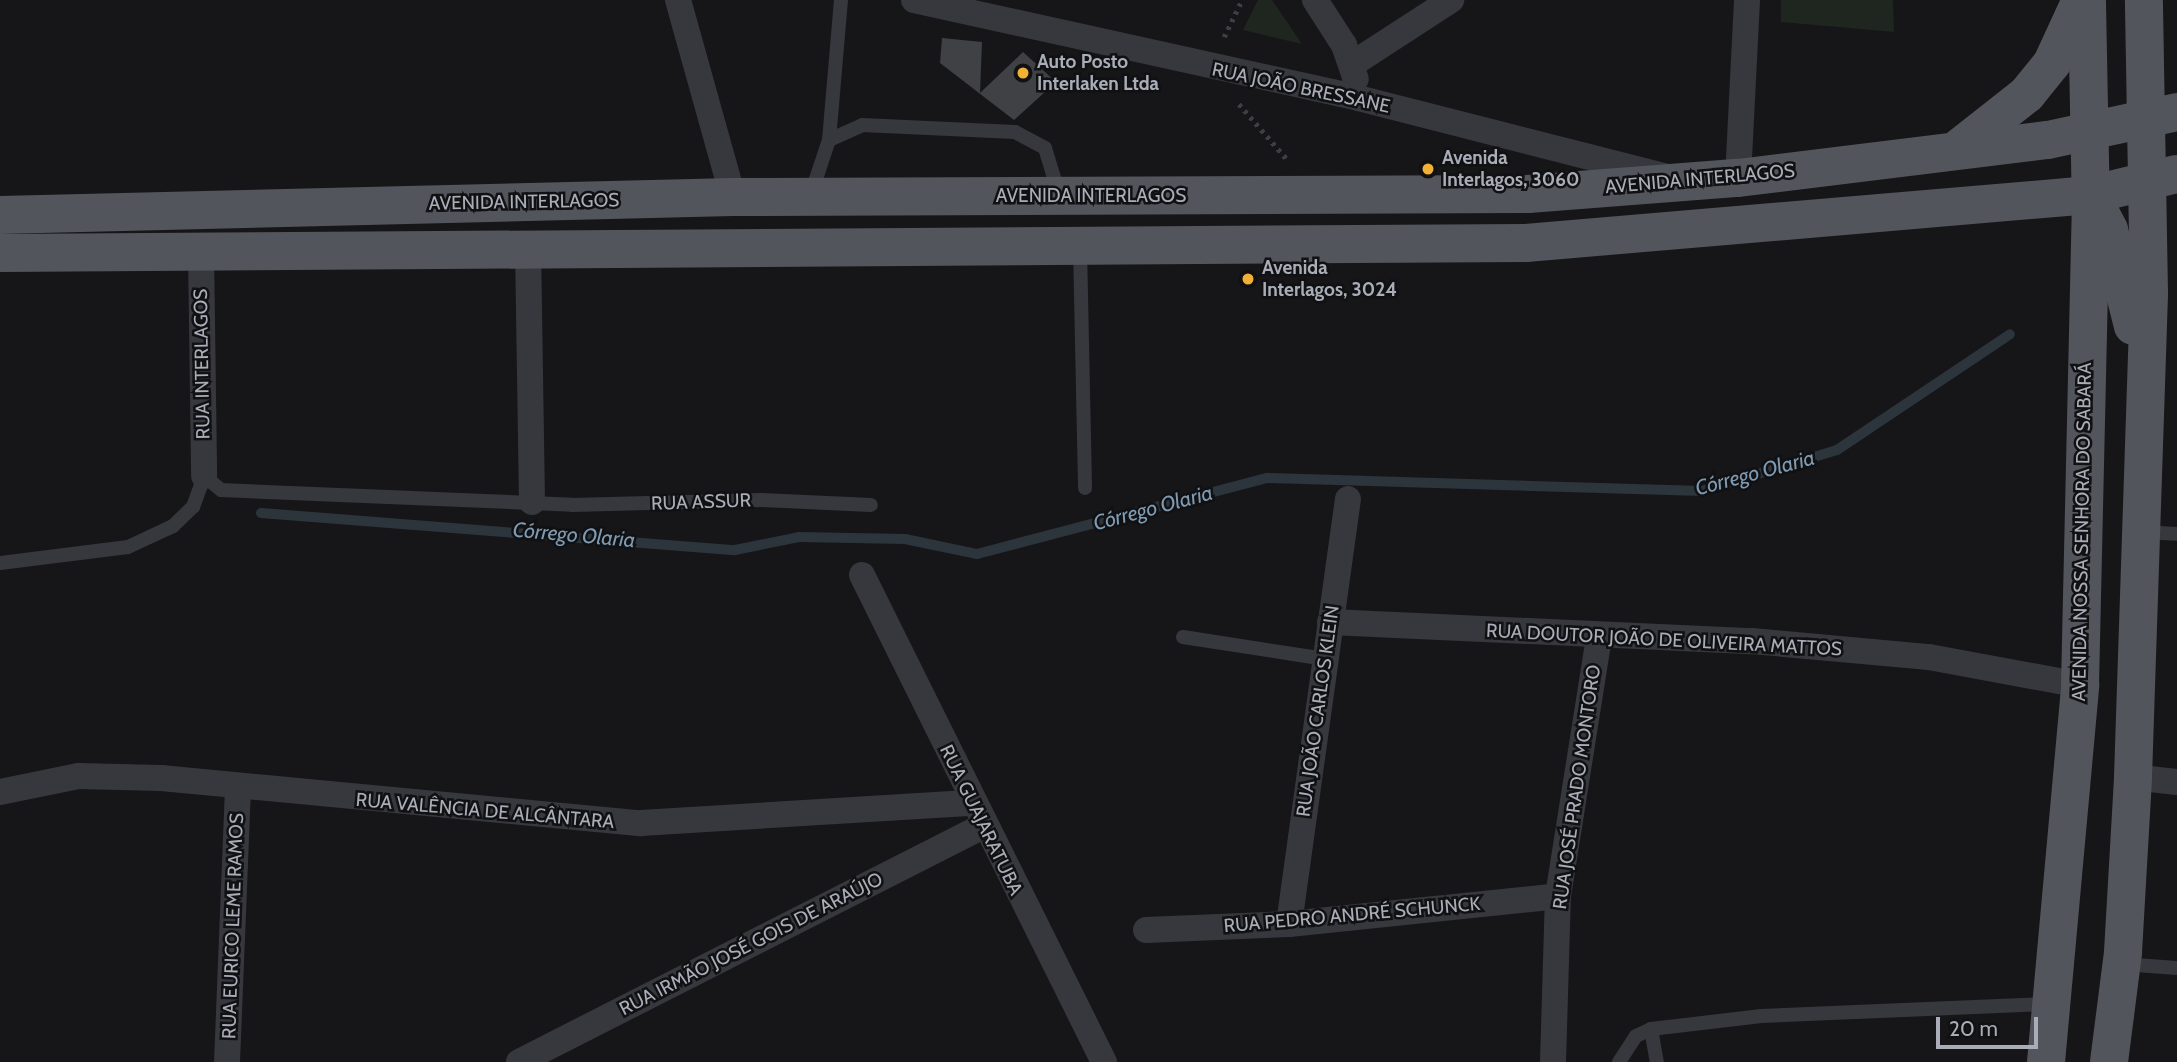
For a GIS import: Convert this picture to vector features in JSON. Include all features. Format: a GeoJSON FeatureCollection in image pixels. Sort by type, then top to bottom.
{"type":"FeatureCollection","features":[{"type":"Feature","properties":{"kind":"main road"},"geometry":{"type":"LineString","coordinates":[[1952,152],[2027,94],[2052,63],[2081,0]]}},
{"type":"Feature","properties":{"kind":"main road","name":"AVENIDA NOSSA SENHORA DO SABARÁ"},"geometry":{"type":"LineString","coordinates":[[2087,0],[2133,124],[2163,179],[2149,293],[2145,393],[2158,533],[2133,777],[2122,964],[2109,1062]]}},
{"type":"Feature","properties":{"kind":"main road"},"geometry":{"type":"LineString","coordinates":[[2096,0],[2109,25],[2133,124]]}},
{"type":"Feature","properties":{"kind":"main road","name":"AVENIDA NOSSA SENHORA DO SABARÁ"},"geometry":{"type":"LineString","coordinates":[[2046,1062],[2054,1004],[2080,685],[2090,195],[2133,124],[2144,0]]}},
{"type":"Feature","properties":{"kind":"main road","name":"AVENIDA INTERLAGOS"},"geometry":{"type":"LineString","coordinates":[[0,215],[733,197],[1528,194],[1738,178],[2048,140],[2133,124]]}},
{"type":"Feature","properties":{"kind":"main road"},"geometry":{"type":"LineString","coordinates":[[2048,140],[2090,195],[2124,279],[2145,393]]}},
{"type":"Feature","properties":{"kind":"main road"},"geometry":{"type":"LineString","coordinates":[[0,253],[528,247],[1526,243],[2090,195],[2163,179]]}},
{"type":"Feature","properties":{"kind":"main road"},"geometry":{"type":"LineString","coordinates":[[2149,293],[2177,231]]}},
{"type":"Feature","properties":{"kind":"street"},"geometry":{"type":"LineString","coordinates":[[678,0],[733,197]]}},
{"type":"Feature","properties":{"kind":"street","name":"RUA JOÃO BRESSANE"},"geometry":{"type":"LineString","coordinates":[[914,0],[1208,69],[1358,98],[1688,182]]}},
{"type":"Feature","properties":{"kind":"street"},"geometry":{"type":"LineString","coordinates":[[1315,0],[1354,63],[1358,98]]}},
{"type":"Feature","properties":{"kind":"street"},"geometry":{"type":"LineString","coordinates":[[1354,63],[1451,0]]}},
{"type":"Feature","properties":{"kind":"street"},"geometry":{"type":"LineString","coordinates":[[1738,178],[1747,0]]}},
{"type":"Feature","properties":{"kind":"street"},"geometry":{"type":"LineString","coordinates":[[528,247],[532,502]]}},
{"type":"Feature","properties":{"kind":"street","name":"RUA INTERLAGOS"},"geometry":{"type":"LineString","coordinates":[[201,251],[204,476]]}},
{"type":"Feature","properties":{"kind":"street","name":"RUA JOÃO CARLOS KLEIN"},"geometry":{"type":"LineString","coordinates":[[1289,924],[1348,499]]}},
{"type":"Feature","properties":{"kind":"street","name":"RUA GUAJARATUBA"},"geometry":{"type":"LineString","coordinates":[[862,575],[977,815],[1104,1062]]}},
{"type":"Feature","properties":{"kind":"street","name":"RUA DOUTOR JOÃO DE OLIVEIRA MATTOS"},"geometry":{"type":"LineString","coordinates":[[1330,622],[1599,638],[1752,641],[1929,657],[2080,685]]}},
{"type":"Feature","properties":{"kind":"street","name":"RUA JOSÉ PRADO MONTORO"},"geometry":{"type":"LineString","coordinates":[[1553,1062],[1558,896],[1599,638]]}},
{"type":"Feature","properties":{"kind":"street","name":"RUA VALÊNCIA DE ALCÂNTARA"},"geometry":{"type":"LineString","coordinates":[[0,792],[78,776],[161,779],[238,790],[641,823],[977,815]]}},
{"type":"Feature","properties":{"kind":"street"},"geometry":{"type":"LineString","coordinates":[[2133,777],[2177,782]]}},
{"type":"Feature","properties":{"kind":"street","name":"RUA EURICO LEME RAMOS"},"geometry":{"type":"LineString","coordinates":[[228,1062],[238,790]]}},
{"type":"Feature","properties":{"kind":"street","name":"RUA IRMÃO JOSÉ GOIS DE ARAÚJO"},"geometry":{"type":"LineString","coordinates":[[519,1062],[977,815]]}},
{"type":"Feature","properties":{"kind":"street","name":"RUA PEDRO ANDRÉ SCHUNCK"},"geometry":{"type":"LineString","coordinates":[[1146,930],[1289,924],[1558,896]]}},
{"type":"Feature","properties":{"kind":"lane"},"geometry":{"type":"LineString","coordinates":[[810,197],[829,140],[841,0]]}},
{"type":"Feature","properties":{"kind":"lane"},"geometry":{"type":"LineString","coordinates":[[829,140],[862,125],[1015,132],[1045,148],[1059,196]]}},
{"type":"Feature","properties":{"kind":"lane"},"geometry":{"type":"LineString","coordinates":[[1080,245],[1085,488]]}},
{"type":"Feature","properties":{"kind":"lane"},"geometry":{"type":"LineString","coordinates":[[0,563],[128,547],[173,526],[192,507],[204,476]]}},
{"type":"Feature","properties":{"kind":"lane","name":"RUA ASSUR"},"geometry":{"type":"LineString","coordinates":[[204,476],[221,490],[532,502],[871,505]]}},
{"type":"Feature","properties":{"kind":"lane"},"geometry":{"type":"LineString","coordinates":[[1183,637],[1325,659]]}},
{"type":"Feature","properties":{"kind":"lane"},"geometry":{"type":"LineString","coordinates":[[2122,964],[2177,968]]}},
{"type":"Feature","properties":{"kind":"lane"},"geometry":{"type":"LineString","coordinates":[[1619,1062],[1636,1036],[1651,1029],[1761,1016],[2054,1004]]}},
{"type":"Feature","properties":{"kind":"lane"},"geometry":{"type":"LineString","coordinates":[[1651,1029],[1657,1062]]}},
{"type":"Feature","properties":{"kind":"path"},"geometry":{"type":"LineString","coordinates":[[1242,0],[1208,69],[1319,195]]}},
{"type":"Feature","properties":{"kind":"shaded area"},"geometry":{"type":"Polygon","coordinates":[[[1258,0],[1272,0],[1302,44],[1243,30],[1258,0]]]}},
{"type":"Feature","properties":{"kind":"shaded area"},"geometry":{"type":"Polygon","coordinates":[[[1781,0],[1893,0],[1894,32],[1781,22],[1781,0]]]}},
{"type":"Feature","properties":{"kind":"building","name":"Auto Posto Interlaken Ltda"},"geometry":{"type":"Polygon","coordinates":[[[942,38],[982,42],[980,93],[1023,52],[1056,82],[1014,120],[940,63],[942,38]]]}},
{"type":"Feature","properties":{"kind":"waterway","name":"Córrego Olaria"},"geometry":{"type":"LineString","coordinates":[[261,513],[735,550],[799,537],[905,539],[977,554],[1267,478],[1702,491],[1837,450],[2010,334]]}},
{"type":"Feature","properties":{"kind":"place","name":"Auto Posto Interlaken Ltda"},"geometry":{"type":"Point","coordinates":[1023,73]}},
{"type":"Feature","properties":{"kind":"place","name":"Avenida Interlagos, 3060"},"geometry":{"type":"Point","coordinates":[1428,169]}},
{"type":"Feature","properties":{"kind":"place","name":"Avenida Interlagos, 3024"},"geometry":{"type":"Point","coordinates":[1248,279]}}]}
